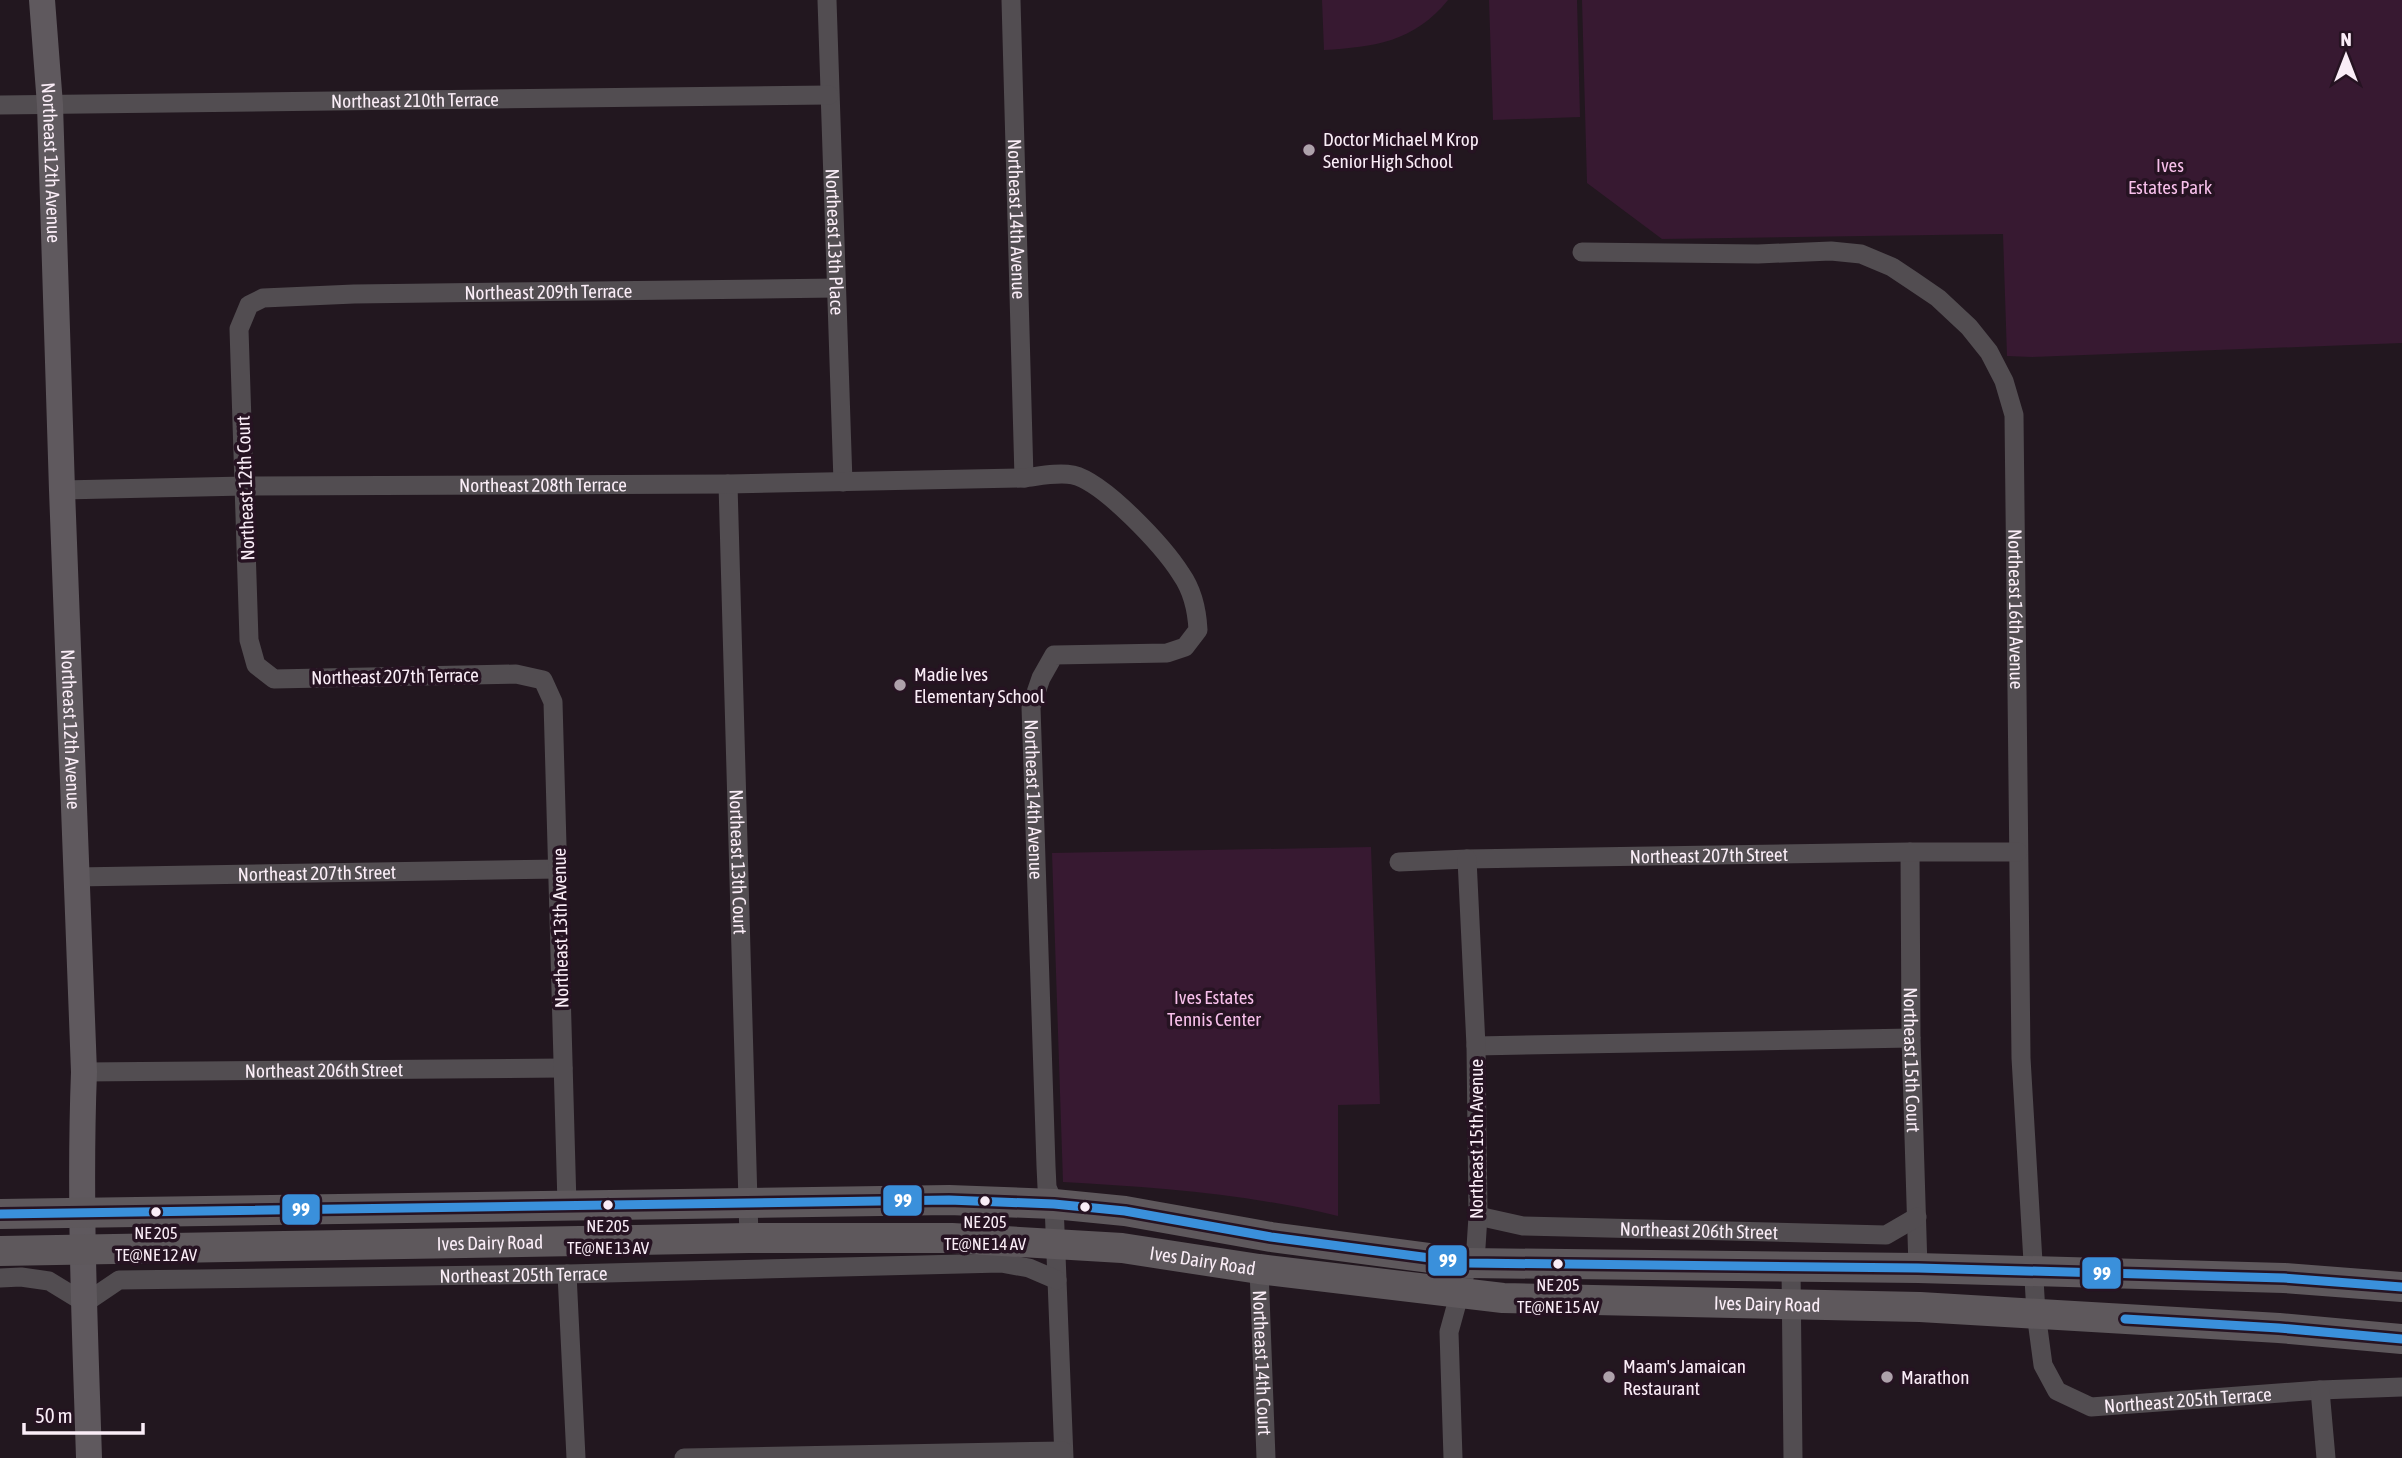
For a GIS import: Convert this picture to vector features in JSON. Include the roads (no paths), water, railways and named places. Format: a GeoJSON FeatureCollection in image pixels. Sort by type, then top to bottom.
{"type":"FeatureCollection","features":[{"type":"Feature","properties":{"kind":"main road","name":"Ives Dairy Road"},"geometry":{"type":"LineString","coordinates":[[0,1214],[949,1200],[1054,1204],[1125,1211],[1271,1237],[1468,1263],[1918,1269],[2284,1278],[2402,1287]]}},
{"type":"Feature","properties":{"kind":"main road","name":"Ives Dairy Road"},"geometry":{"type":"LineString","coordinates":[[0,1251],[750,1238],[952,1238],[1056,1242],[1122,1248],[1259,1269],[1503,1298],[1920,1307],[2279,1328],[2402,1339]]}},
{"type":"Feature","properties":{"kind":"street","name":"Northeast 12th Avenue"},"geometry":{"type":"LineString","coordinates":[[42,0],[50,105],[83,1072],[82,1213],[89,1458]]}},
{"type":"Feature","properties":{"kind":"street","name":"Northeast 13th Place"},"geometry":{"type":"LineString","coordinates":[[827,0],[843,482]]}},
{"type":"Feature","properties":{"kind":"street","name":"Northeast 14th Avenue"},"geometry":{"type":"LineString","coordinates":[[1011,0],[1024,478],[1073,475],[1091,483],[1133,517],[1182,574],[1196,605],[1198,630],[1185,648],[1167,653],[1054,655],[1041,678],[1031,706],[1047,1188],[1054,1204],[1064,1455]]}},
{"type":"Feature","properties":{"kind":"street","name":"Northeast 210th Terrace"},"geometry":{"type":"LineString","coordinates":[[0,105],[829,95]]}},
{"type":"Feature","properties":{"kind":"street","name":"Northeast 16th Avenue"},"geometry":{"type":"LineString","coordinates":[[1582,252],[1758,254],[1831,251],[1861,254],[1892,267],[1938,298],[1969,327],[1989,352],[2004,381],[2014,415],[2021,1058],[2036,1313]]}},
{"type":"Feature","properties":{"kind":"street","name":"Northeast 209th Terrace"},"geometry":{"type":"LineString","coordinates":[[262,298],[354,294],[836,288]]}},
{"type":"Feature","properties":{"kind":"street","name":"Northeast 12th Court"},"geometry":{"type":"LineString","coordinates":[[262,298],[249,306],[239,329],[249,640],[256,665],[274,679]]}},
{"type":"Feature","properties":{"kind":"street","name":"Northeast 208th Terrace"},"geometry":{"type":"LineString","coordinates":[[62,490],[245,486],[728,484],[1024,478]]}},
{"type":"Feature","properties":{"kind":"street","name":"Northeast 13th Court"},"geometry":{"type":"LineString","coordinates":[[728,484],[750,1238]]}},
{"type":"Feature","properties":{"kind":"street","name":"Northeast 207th Terrace"},"geometry":{"type":"LineString","coordinates":[[274,679],[516,674]]}},
{"type":"Feature","properties":{"kind":"street","name":"Northeast 13th Avenue"},"geometry":{"type":"LineString","coordinates":[[516,674],[543,680],[552,702],[567,1206]]}},
{"type":"Feature","properties":{"kind":"street","name":"Northeast 15th Court"},"geometry":{"type":"LineString","coordinates":[[1910,852],[1918,1269]]}},
{"type":"Feature","properties":{"kind":"street","name":"Northeast 207th Street"},"geometry":{"type":"LineString","coordinates":[[1399,862],[2018,852]]}},
{"type":"Feature","properties":{"kind":"street","name":"Northeast 15th Avenue"},"geometry":{"type":"LineString","coordinates":[[1453,1458],[1449,1332],[1468,1263],[1476,1247],[1478,1216],[1476,1046],[1467,859]]}},
{"type":"Feature","properties":{"kind":"street","name":"Northeast 207th Street"},"geometry":{"type":"LineString","coordinates":[[75,877],[559,869]]}},
{"type":"Feature","properties":{"kind":"street"},"geometry":{"type":"LineString","coordinates":[[1476,1046],[1912,1038]]}},
{"type":"Feature","properties":{"kind":"street","name":"Northeast 206th Street"},"geometry":{"type":"LineString","coordinates":[[83,1072],[563,1068]]}},
{"type":"Feature","properties":{"kind":"street","name":"Northeast 206th Street"},"geometry":{"type":"LineString","coordinates":[[1478,1216],[1523,1226],[1886,1235],[1917,1217]]}},
{"type":"Feature","properties":{"kind":"street","name":"Northeast 205th Terrace"},"geometry":{"type":"LineString","coordinates":[[85,1303],[120,1280],[567,1274],[1001,1263],[1030,1268],[1058,1280]]}},
{"type":"Feature","properties":{"kind":"street"},"geometry":{"type":"LineString","coordinates":[[1791,1268],[1793,1458]]}},
{"type":"Feature","properties":{"kind":"street","name":"Northeast 14th Court"},"geometry":{"type":"LineString","coordinates":[[1259,1269],[1266,1458]]}},
{"type":"Feature","properties":{"kind":"street"},"geometry":{"type":"LineString","coordinates":[[567,1274],[576,1458]]}},
{"type":"Feature","properties":{"kind":"street"},"geometry":{"type":"LineString","coordinates":[[0,1278],[49,1281],[85,1303]]}},
{"type":"Feature","properties":{"kind":"street","name":"Northeast 205th Terrace"},"geometry":{"type":"LineString","coordinates":[[2036,1313],[2043,1365],[2057,1391],[2091,1407],[2320,1390],[2402,1387]]}},
{"type":"Feature","properties":{"kind":"street"},"geometry":{"type":"LineString","coordinates":[[2320,1390],[2326,1458]]}},
{"type":"Feature","properties":{"kind":"street"},"geometry":{"type":"LineString","coordinates":[[684,1458],[1064,1455]]}},
{"type":"Feature","properties":{"kind":"place","name":"Doctor Michael M Krop Senior High School"},"geometry":{"type":"Point","coordinates":[1309,150]}},
{"type":"Feature","properties":{"kind":"place","name":"Madie Ives Elementary School"},"geometry":{"type":"Point","coordinates":[900,685]}},
{"type":"Feature","properties":{"kind":"place","name":"NE 205 TE@NE 14 AV"},"geometry":{"type":"Point","coordinates":[985,1201]}},
{"type":"Feature","properties":{"kind":"place","name":"NE 205 TE@NE 13 AV"},"geometry":{"type":"Point","coordinates":[608,1205]}},
{"type":"Feature","properties":{"kind":"place","name":"NE 205 TE@NE 12 AV"},"geometry":{"type":"Point","coordinates":[156,1212]}},
{"type":"Feature","properties":{"kind":"place","name":"NE 205 TE@NE 15 AV"},"geometry":{"type":"Point","coordinates":[1558,1264]}},
{"type":"Feature","properties":{"kind":"place","name":"Maam's Jamaican Restaurant"},"geometry":{"type":"Point","coordinates":[1609,1377]}},
{"type":"Feature","properties":{"kind":"place","name":"Marathon"},"geometry":{"type":"Point","coordinates":[1887,1377]}},
{"type":"Feature","properties":{"kind":"park label","name":"Ives Estates Park"},"geometry":{"type":"Point","coordinates":[2170,176]}},
{"type":"Feature","properties":{"kind":"park label","name":"Ives Estates Tennis Center"},"geometry":{"type":"Point","coordinates":[1214,1008]}}]}
